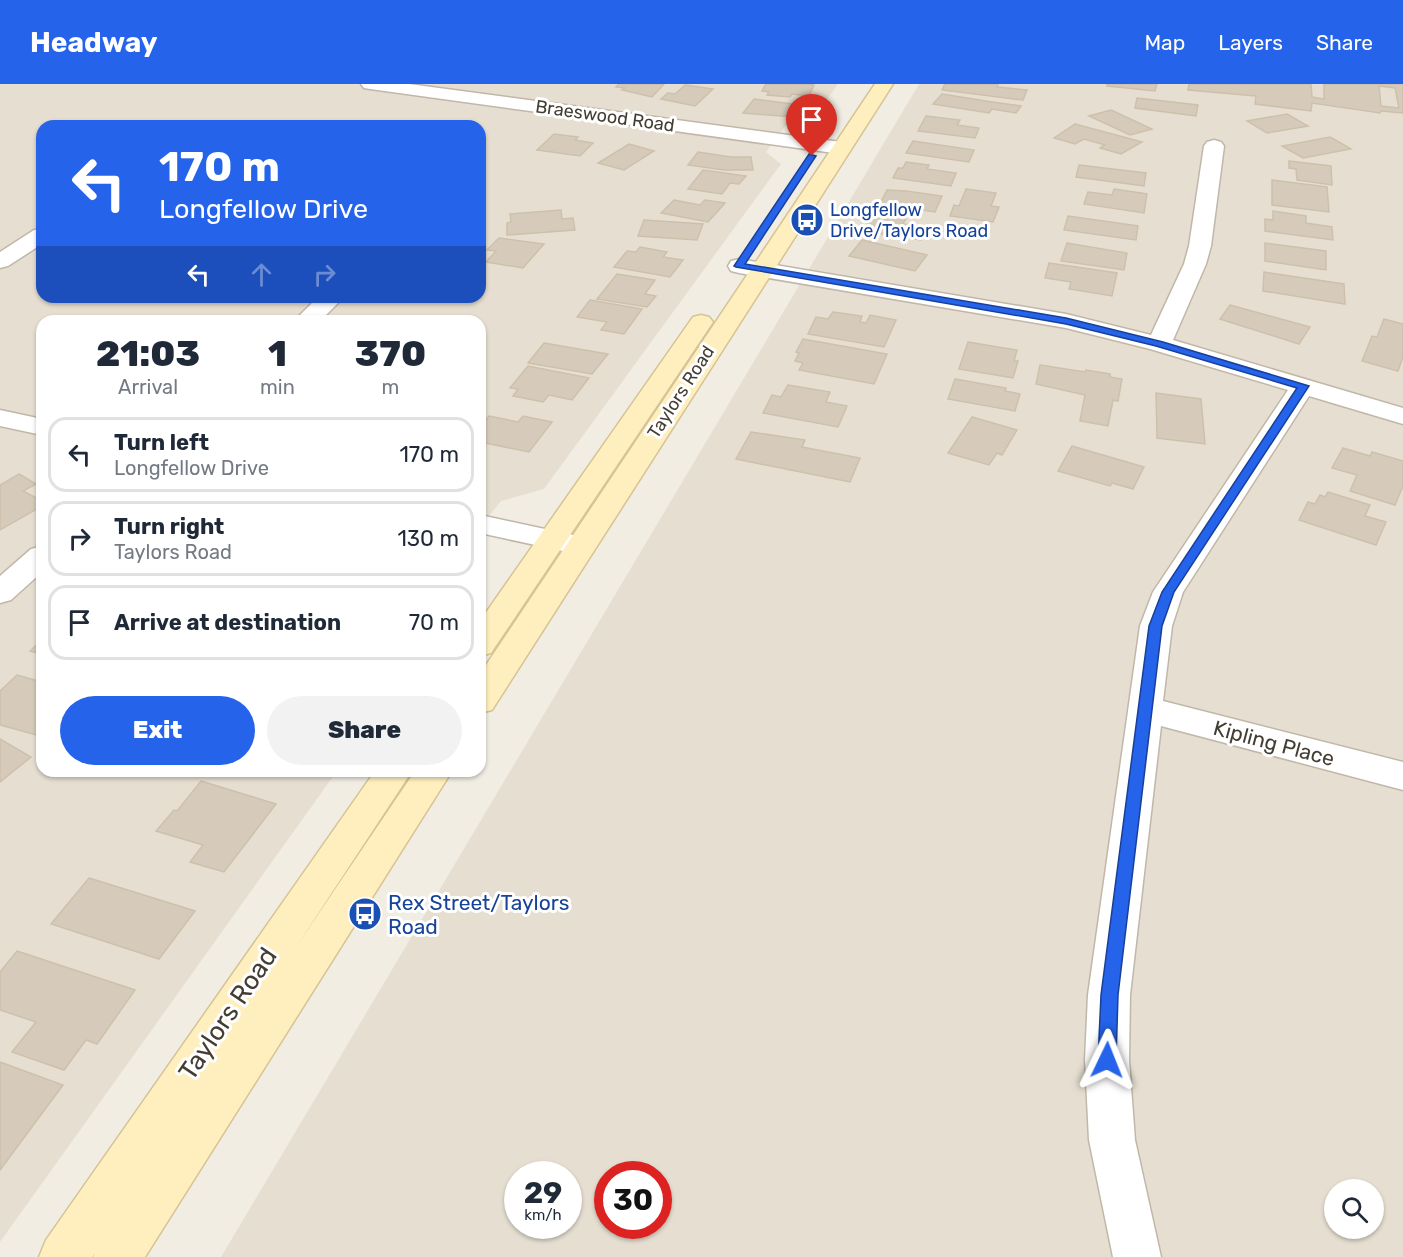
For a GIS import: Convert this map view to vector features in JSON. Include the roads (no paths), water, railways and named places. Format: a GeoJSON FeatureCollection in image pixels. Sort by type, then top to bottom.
{"type":"FeatureCollection","features":[{"type":"Feature","properties":{"kind":"main road","name":"Taylors Road"},"geometry":{"type":"LineString","coordinates":[[486,692],[581,546],[750,267],[830,141],[884,84]]}},
{"type":"Feature","properties":{"kind":"main road","name":"Taylors Road"},"geometry":{"type":"LineString","coordinates":[[486,636],[552,539],[750,267]]}},
{"type":"Feature","properties":{"kind":"main road","name":"Taylors Road"},"geometry":{"type":"LineString","coordinates":[[63,1257],[390,777]]}},
{"type":"Feature","properties":{"kind":"main road","name":"Taylors Road"},"geometry":{"type":"LineString","coordinates":[[117,1257],[430,777]]}},
{"type":"Feature","properties":{"kind":"street","name":"Braeswood Road"},"geometry":{"type":"LineString","coordinates":[[370,84],[830,141]]}},
{"type":"Feature","properties":{"kind":"street"},"geometry":{"type":"LineString","coordinates":[[1159,344],[1195,264],[1200,246],[1214,146]]}},
{"type":"Feature","properties":{"kind":"street"},"geometry":{"type":"LineString","coordinates":[[0,261],[36,239]]}},
{"type":"Feature","properties":{"kind":"street"},"geometry":{"type":"LineString","coordinates":[[750,267],[997,308],[1159,344],[1403,416]]}},
{"type":"Feature","properties":{"kind":"street"},"geometry":{"type":"LineString","coordinates":[[313,315],[326,303]]}},
{"type":"Feature","properties":{"kind":"street"},"geometry":{"type":"LineString","coordinates":[[1137,1257],[1112,1140],[1107,1060],[1109,995],[1156,626],[1168,592],[1303,386]]}},
{"type":"Feature","properties":{"kind":"street"},"geometry":{"type":"LineString","coordinates":[[0,418],[36,426]]}},
{"type":"Feature","properties":{"kind":"street"},"geometry":{"type":"LineString","coordinates":[[486,525],[581,546]]}},
{"type":"Feature","properties":{"kind":"street"},"geometry":{"type":"LineString","coordinates":[[0,594],[36,561]]}},
{"type":"Feature","properties":{"kind":"street","name":"Kipling Place"},"geometry":{"type":"LineString","coordinates":[[1145,709],[1403,776]]}},
{"type":"Feature","properties":{"kind":"place","name":"Longfellow Drive/Taylors Road"},"geometry":{"type":"Point","coordinates":[807,220]}},
{"type":"Feature","properties":{"kind":"place","name":"Rex Street/Taylors Road"},"geometry":{"type":"Point","coordinates":[365,914]}}]}
